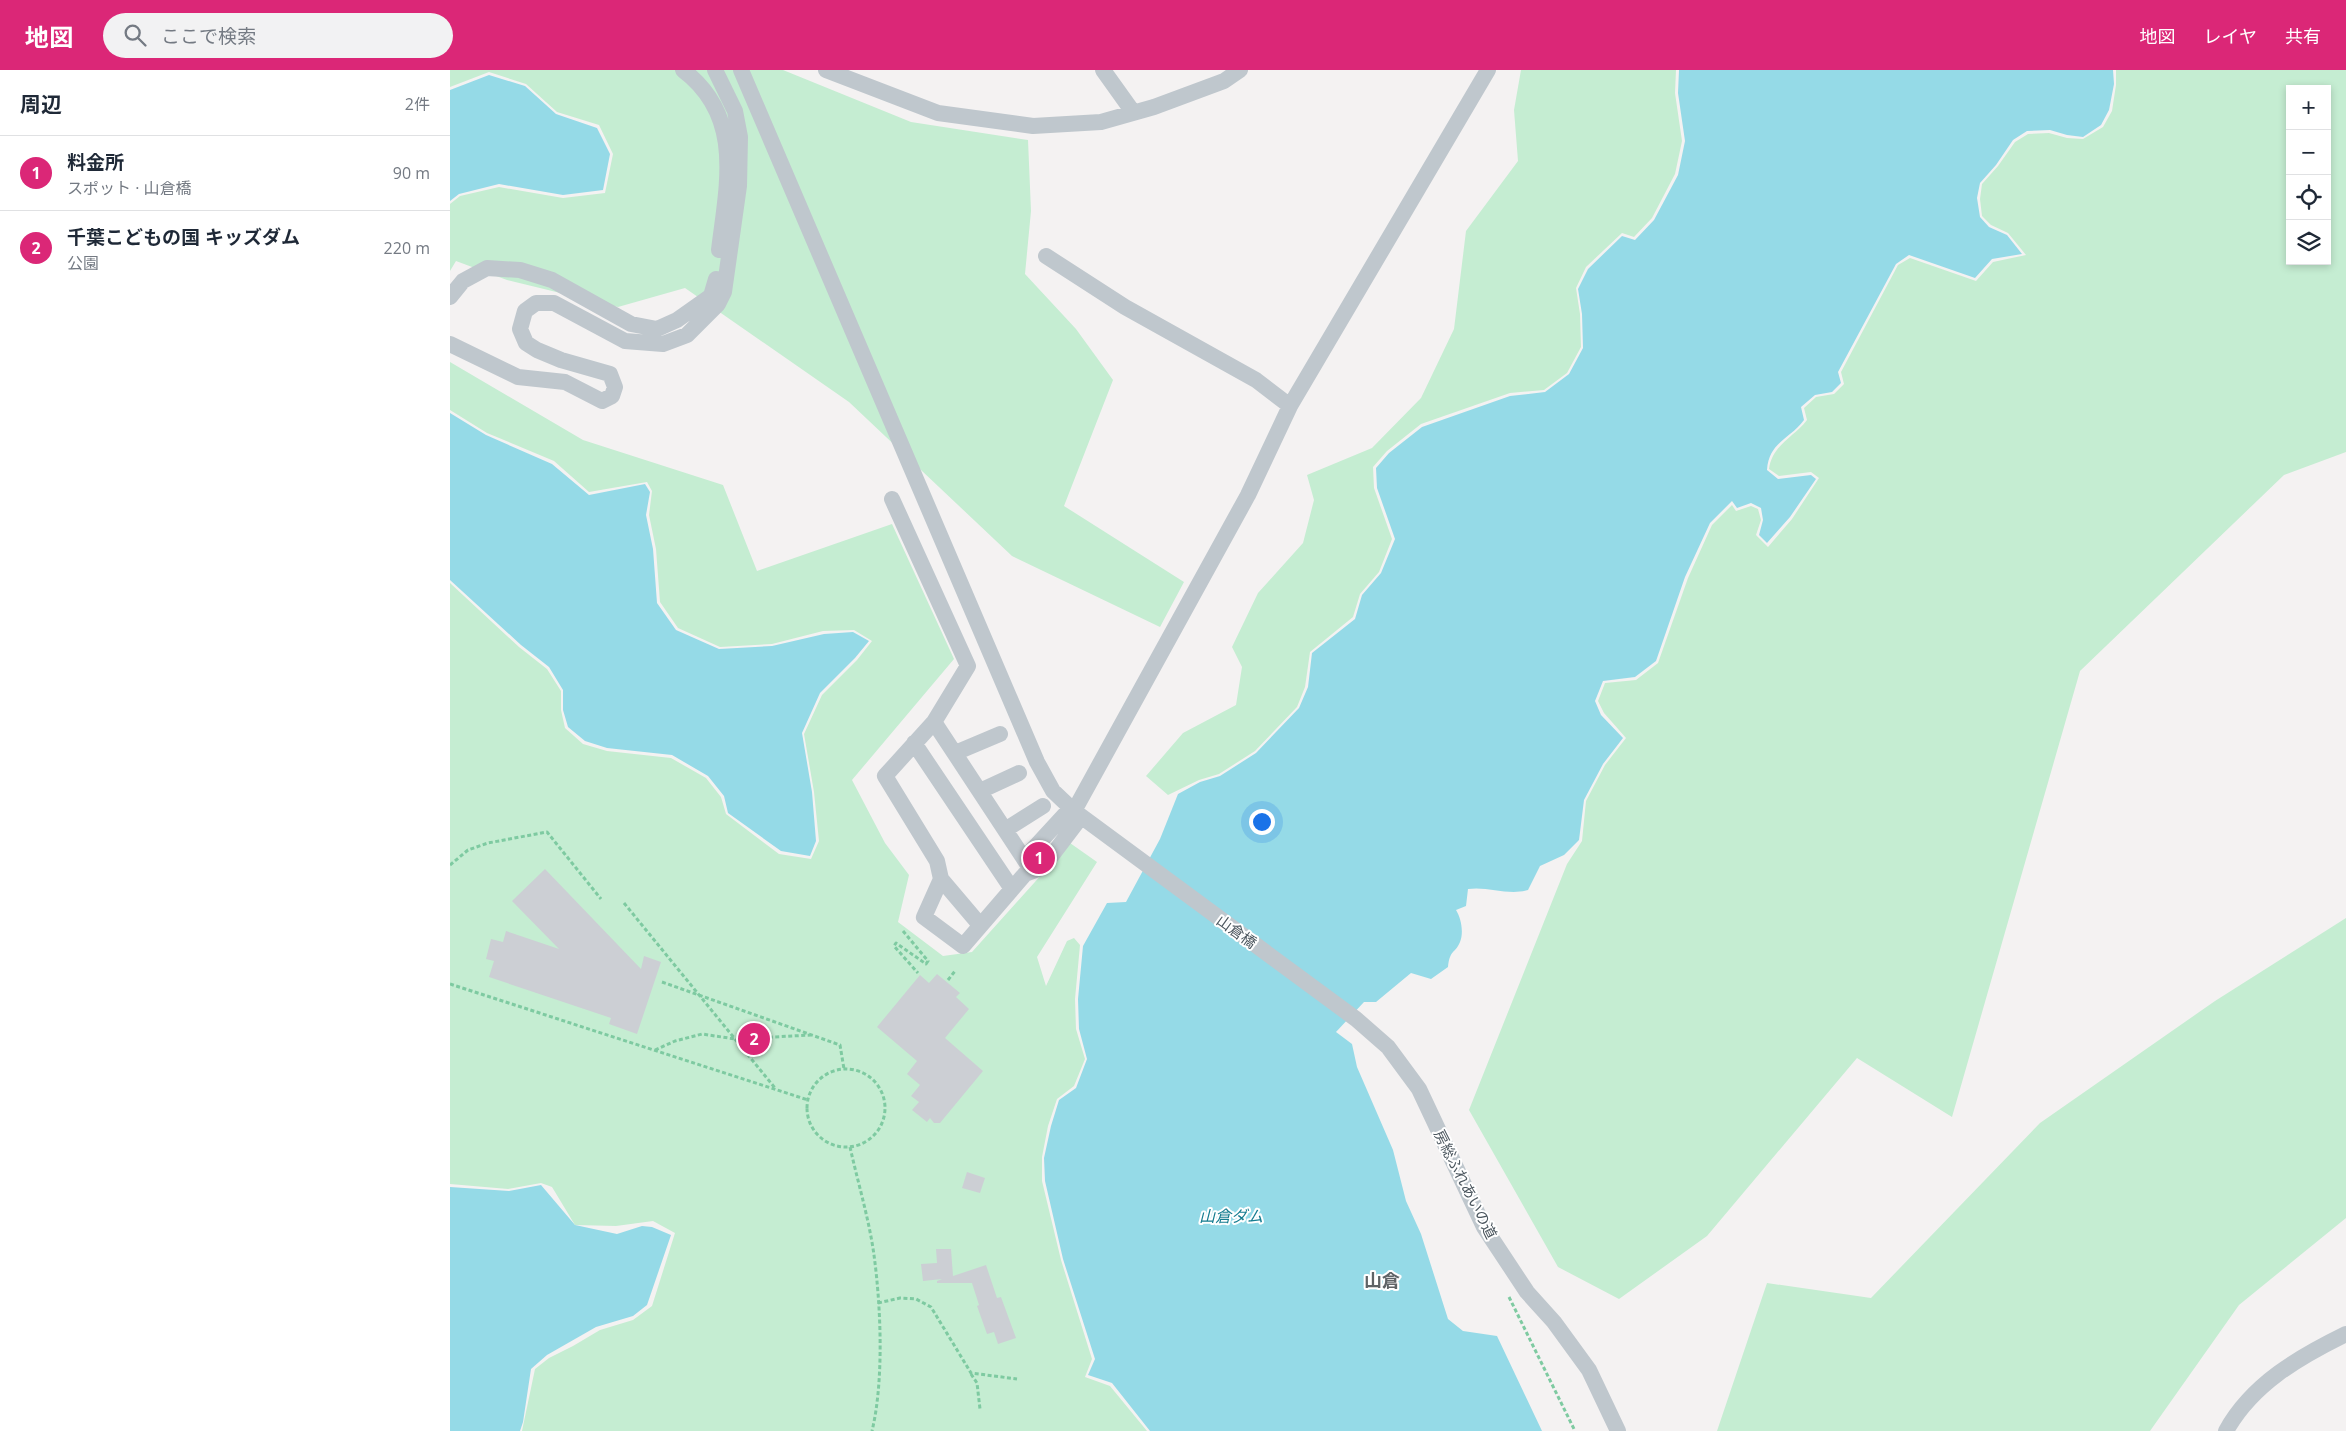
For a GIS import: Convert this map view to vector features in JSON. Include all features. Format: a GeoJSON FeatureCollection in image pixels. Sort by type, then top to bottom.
{"type":"FeatureCollection","features":[{"type":"Feature","properties":{"kind":"street"},"geometry":{"type":"LineString","coordinates":[[450,297],[463,281],[487,268],[520,270],[552,280],[631,324],[657,329],[677,320],[711,296],[716,282],[729,164],[723,128],[712,102],[699,82],[683,70]]}},
{"type":"Feature","properties":{"kind":"street"},"geometry":{"type":"LineString","coordinates":[[450,344],[518,377],[565,382],[602,401],[612,396],[615,387],[610,374],[561,360],[526,343],[520,329],[525,312],[536,303],[554,303],[625,341],[662,344],[687,335],[706,318],[724,292],[739,186],[740,137],[735,111],[715,70]]}},
{"type":"Feature","properties":{"kind":"street","name":"山倉橋"},"geometry":{"type":"LineString","coordinates":[[741,70],[1037,762],[1053,791],[1075,812],[1356,1019]]}},
{"type":"Feature","properties":{"kind":"street"},"geometry":{"type":"LineString","coordinates":[[826,70],[938,113],[1033,126],[1101,122],[1224,81],[1234,72]]}},
{"type":"Feature","properties":{"kind":"street"},"geometry":{"type":"LineString","coordinates":[[1103,70],[1133,112]]}},
{"type":"Feature","properties":{"kind":"street"},"geometry":{"type":"LineString","coordinates":[[941,879],[924,917],[963,946],[1012,889],[1027,868],[1043,866],[1075,812],[1248,495],[1290,406],[1488,70]]}},
{"type":"Feature","properties":{"kind":"street"},"geometry":{"type":"LineString","coordinates":[[1046,256],[1126,307],[1256,380],[1290,406]]}},
{"type":"Feature","properties":{"kind":"street"},"geometry":{"type":"LineString","coordinates":[[892,499],[968,666],[934,722],[886,776],[937,860],[941,879],[980,925]]}},
{"type":"Feature","properties":{"kind":"street"},"geometry":{"type":"LineString","coordinates":[[934,722],[1005,830],[1027,868]]}},
{"type":"Feature","properties":{"kind":"street"},"geometry":{"type":"LineString","coordinates":[[954,753],[1000,734]]}},
{"type":"Feature","properties":{"kind":"street"},"geometry":{"type":"LineString","coordinates":[[914,743],[1012,889]]}},
{"type":"Feature","properties":{"kind":"street"},"geometry":{"type":"LineString","coordinates":[[980,791],[1019,773]]}},
{"type":"Feature","properties":{"kind":"street"},"geometry":{"type":"LineString","coordinates":[[1005,830],[1043,806]]}},
{"type":"Feature","properties":{"kind":"street","name":"房総ふれあいの道"},"geometry":{"type":"LineString","coordinates":[[1356,1019],[1388,1047],[1419,1089],[1484,1227],[1527,1292],[1554,1322],[1589,1370],[1618,1431]]}},
{"type":"Feature","properties":{"kind":"street"},"geometry":{"type":"LineString","coordinates":[[2226,1431],[2234,1416],[2263,1384],[2308,1353],[2346,1334]]}},
{"type":"Feature","properties":{"kind":"path"},"geometry":{"type":"LineString","coordinates":[[450,865],[468,850],[488,843],[547,832],[601,899]]}},
{"type":"Feature","properties":{"kind":"path"},"geometry":{"type":"LineString","coordinates":[[624,903],[775,1089]]}},
{"type":"Feature","properties":{"kind":"path"},"geometry":{"type":"LineString","coordinates":[[903,931],[928,961],[926,964],[896,943],[894,946],[918,973]]}},
{"type":"Feature","properties":{"kind":"path"},"geometry":{"type":"LineString","coordinates":[[948,980],[955,971]]}},
{"type":"Feature","properties":{"kind":"path"},"geometry":{"type":"LineString","coordinates":[[662,982],[840,1045],[844,1069]]}},
{"type":"Feature","properties":{"kind":"path"},"geometry":{"type":"LineString","coordinates":[[450,984],[808,1100]]}},
{"type":"Feature","properties":{"kind":"path"},"geometry":{"type":"LineString","coordinates":[[655,1050],[674,1040],[702,1034],[735,1039],[813,1035]]}},
{"type":"Feature","properties":{"kind":"path"},"geometry":{"type":"LineString","coordinates":[[857,1069],[878,1083],[886,1106],[880,1131],[860,1146],[835,1148],[814,1134],[806,1110],[808,1100],[812,1086],[832,1070],[857,1069]]}},
{"type":"Feature","properties":{"kind":"path"},"geometry":{"type":"LineString","coordinates":[[850,1147],[874,1254],[878,1303],[879,1365],[872,1431]]}},
{"type":"Feature","properties":{"kind":"path"},"geometry":{"type":"LineString","coordinates":[[878,1303],[900,1298],[916,1298],[931,1307],[977,1384],[980,1409]]}},
{"type":"Feature","properties":{"kind":"path"},"geometry":{"type":"LineString","coordinates":[[971,1373],[1016,1379]]}},
{"type":"Feature","properties":{"kind":"green space"},"geometry":{"type":"Polygon","coordinates":[[[450,70],[783,70],[911,122],[1028,140],[1031,211],[1025,274],[1076,329],[1113,380],[1064,506],[1184,582],[1160,627],[1012,556],[849,402],[685,288],[618,307],[507,280],[456,261],[450,271],[450,204],[460,196],[499,187],[563,198],[605,193],[613,154],[599,125],[557,112],[526,84],[489,72],[450,87],[450,70]]]}},
{"type":"Feature","properties":{"kind":"green space"},"geometry":{"type":"Polygon","coordinates":[[[1521,70],[1676,70],[1675,93],[1682,141],[1675,174],[1652,218],[1634,237],[1622,233],[1586,267],[1576,288],[1580,314],[1581,347],[1567,373],[1544,390],[1510,393],[1421,424],[1387,451],[1373,467],[1374,488],[1392,539],[1379,572],[1360,594],[1353,617],[1310,652],[1305,687],[1297,707],[1255,751],[1219,774],[1199,780],[1168,795],[1146,776],[1183,733],[1236,705],[1242,667],[1232,647],[1258,593],[1303,543],[1314,500],[1307,475],[1372,448],[1421,398],[1454,329],[1466,231],[1518,161],[1514,110],[1521,70]]]}},
{"type":"Feature","properties":{"kind":"green space"},"geometry":{"type":"Polygon","coordinates":[[[2116,70],[2346,70],[2346,452],[2284,475],[2080,671],[1952,1117],[1857,1058],[1707,1236],[1619,1299],[1558,1267],[1469,1110],[1567,864],[1582,841],[1586,801],[1605,765],[1626,738],[1604,713],[1598,701],[1605,683],[1636,680],[1658,663],[1688,578],[1712,525],[1732,505],[1736,511],[1751,506],[1758,509],[1761,520],[1756,535],[1768,547],[1792,519],[1819,478],[1811,472],[1779,476],[1769,469],[1771,461],[1784,442],[1807,420],[1804,408],[1816,397],[1834,394],[1844,384],[1841,372],[1898,265],[1910,258],[1976,281],[1993,262],[2026,255],[2008,233],[1991,225],[1982,216],[1980,199],[1982,184],[2015,142],[2028,134],[2049,133],[2067,138],[2083,139],[2103,127],[2112,111],[2116,70]]]}},
{"type":"Feature","properties":{"kind":"green space"},"geometry":{"type":"Polygon","coordinates":[[[450,362],[583,440],[723,485],[757,571],[892,524],[954,659],[852,780],[885,843],[909,875],[898,922],[943,956],[972,952],[1070,843],[1097,862],[1037,957],[1046,986],[1067,941],[1074,938],[1080,945],[1075,999],[1076,1029],[1085,1059],[1074,1086],[1057,1099],[1048,1126],[1042,1157],[1042,1181],[1061,1260],[1092,1359],[1085,1377],[1110,1386],[1147,1431],[522,1431],[535,1369],[549,1358],[600,1330],[633,1320],[652,1306],[675,1233],[653,1221],[616,1226],[575,1225],[552,1187],[541,1183],[508,1189],[450,1184],[450,583],[519,647],[547,669],[561,691],[561,710],[565,728],[583,744],[607,751],[671,758],[706,778],[721,797],[726,814],[779,854],[811,859],[819,841],[814,792],[804,734],[822,695],[857,660],[872,641],[854,630],[823,631],[772,644],[720,647],[678,628],[660,602],[656,549],[649,515],[652,491],[647,482],[589,492],[554,461],[487,433],[450,410],[450,362]]]}},
{"type":"Feature","properties":{"kind":"green space"},"geometry":{"type":"Polygon","coordinates":[[[2346,918],[2346,1218],[2239,1305],[2150,1431],[1717,1431],[1767,1283],[1871,1298],[2040,1123],[2215,1001],[2346,918]]]}},
{"type":"Feature","properties":{"kind":"water","name":"山倉ダム"},"geometry":{"type":"Polygon","coordinates":[[[1679,70],[2113,70],[2114,84],[2109,110],[2101,125],[2083,137],[2050,130],[2027,131],[2013,140],[1996,165],[1980,183],[1977,198],[1980,217],[1989,227],[2007,235],[2022,254],[1992,259],[1975,278],[1909,255],[1896,264],[1838,372],[1841,383],[1832,392],[1815,395],[1801,407],[1804,420],[1772,453],[1767,470],[1778,479],[1811,475],[1816,479],[1790,517],[1767,543],[1759,535],[1763,520],[1761,508],[1751,503],[1737,508],[1732,501],[1710,523],[1685,577],[1656,661],[1635,677],[1603,681],[1595,701],[1601,715],[1623,738],[1603,764],[1584,800],[1579,840],[1564,855],[1540,866],[1528,890],[1506,892],[1476,888],[1468,889],[1466,906],[1456,910],[1462,934],[1458,946],[1451,954],[1448,967],[1431,979],[1411,973],[1376,1002],[1364,1002],[1336,1032],[1352,1044],[1357,1067],[1393,1150],[1406,1201],[1421,1234],[1448,1319],[1463,1331],[1497,1336],[1542,1431],[1150,1431],[1112,1383],[1088,1375],[1095,1359],[1063,1259],[1045,1181],[1044,1158],[1059,1100],[1076,1088],[1087,1059],[1079,1029],[1078,999],[1083,946],[1107,903],[1126,902],[1160,839],[1178,794],[1200,782],[1220,776],[1256,753],[1299,708],[1308,687],[1312,653],[1355,619],[1362,595],[1381,573],[1395,539],[1377,488],[1376,468],[1389,453],[1422,427],[1510,396],[1545,392],[1569,374],[1583,348],[1582,314],[1578,289],[1588,269],[1622,236],[1635,240],[1654,220],[1678,175],[1685,141],[1678,93],[1679,70]]]}},
{"type":"Feature","properties":{"kind":"water"},"geometry":{"type":"Polygon","coordinates":[[[489,75],[525,86],[556,114],[597,128],[610,154],[603,190],[563,195],[499,184],[459,194],[450,201],[450,90],[489,75]]]}},
{"type":"Feature","properties":{"kind":"water"},"geometry":{"type":"Polygon","coordinates":[[[450,413],[486,435],[552,464],[589,495],[645,484],[650,492],[646,515],[653,549],[657,603],[676,630],[719,649],[772,646],[824,634],[853,632],[869,641],[820,693],[802,733],[812,792],[816,841],[810,856],[781,851],[728,813],[724,796],[708,776],[672,755],[607,748],[585,741],[568,727],[563,710],[563,690],[549,667],[521,645],[450,580],[450,413]]]}},
{"type":"Feature","properties":{"kind":"water"},"geometry":{"type":"Polygon","coordinates":[[[541,1185],[575,1225],[617,1234],[642,1226],[652,1227],[671,1235],[647,1305],[633,1316],[596,1327],[547,1355],[531,1369],[520,1431],[450,1431],[450,1187],[509,1191],[541,1185]]]}},
{"type":"Feature","properties":{"kind":"building"},"geometry":{"type":"Polygon","coordinates":[[[545,869],[641,969],[644,956],[661,962],[637,1034],[609,1024],[611,1018],[489,977],[494,961],[486,959],[491,939],[503,942],[506,931],[559,949],[512,901],[545,869]]]}},
{"type":"Feature","properties":{"kind":"building"},"geometry":{"type":"Polygon","coordinates":[[[937,974],[960,993],[956,997],[969,1009],[945,1038],[983,1071],[940,1123],[934,1123],[930,1118],[927,1122],[912,1110],[919,1102],[911,1096],[920,1085],[907,1074],[917,1061],[877,1027],[920,975],[929,983],[937,974]]]}},
{"type":"Feature","properties":{"kind":"building"},"geometry":{"type":"Polygon","coordinates":[[[967,1172],[985,1178],[980,1193],[962,1188],[967,1172]]]}},
{"type":"Feature","properties":{"kind":"building"},"geometry":{"type":"Polygon","coordinates":[[[936,1249],[951,1249],[953,1276],[986,1265],[997,1298],[1001,1297],[1016,1338],[998,1344],[994,1332],[987,1334],[977,1306],[979,1305],[972,1283],[937,1283],[937,1281],[942,1279],[923,1281],[921,1264],[937,1263],[936,1249]]]}},
{"type":"Feature","properties":{"kind":"place","name":"料金所"},"geometry":{"type":"Point","coordinates":[1039,858]}},
{"type":"Feature","properties":{"kind":"place","name":"千葉こどもの国 キッズダム"},"geometry":{"type":"Point","coordinates":[754,1039]}},
{"type":"Feature","properties":{"kind":"district","name":"山倉"},"geometry":{"type":"Point","coordinates":[1382,1280]}}]}
